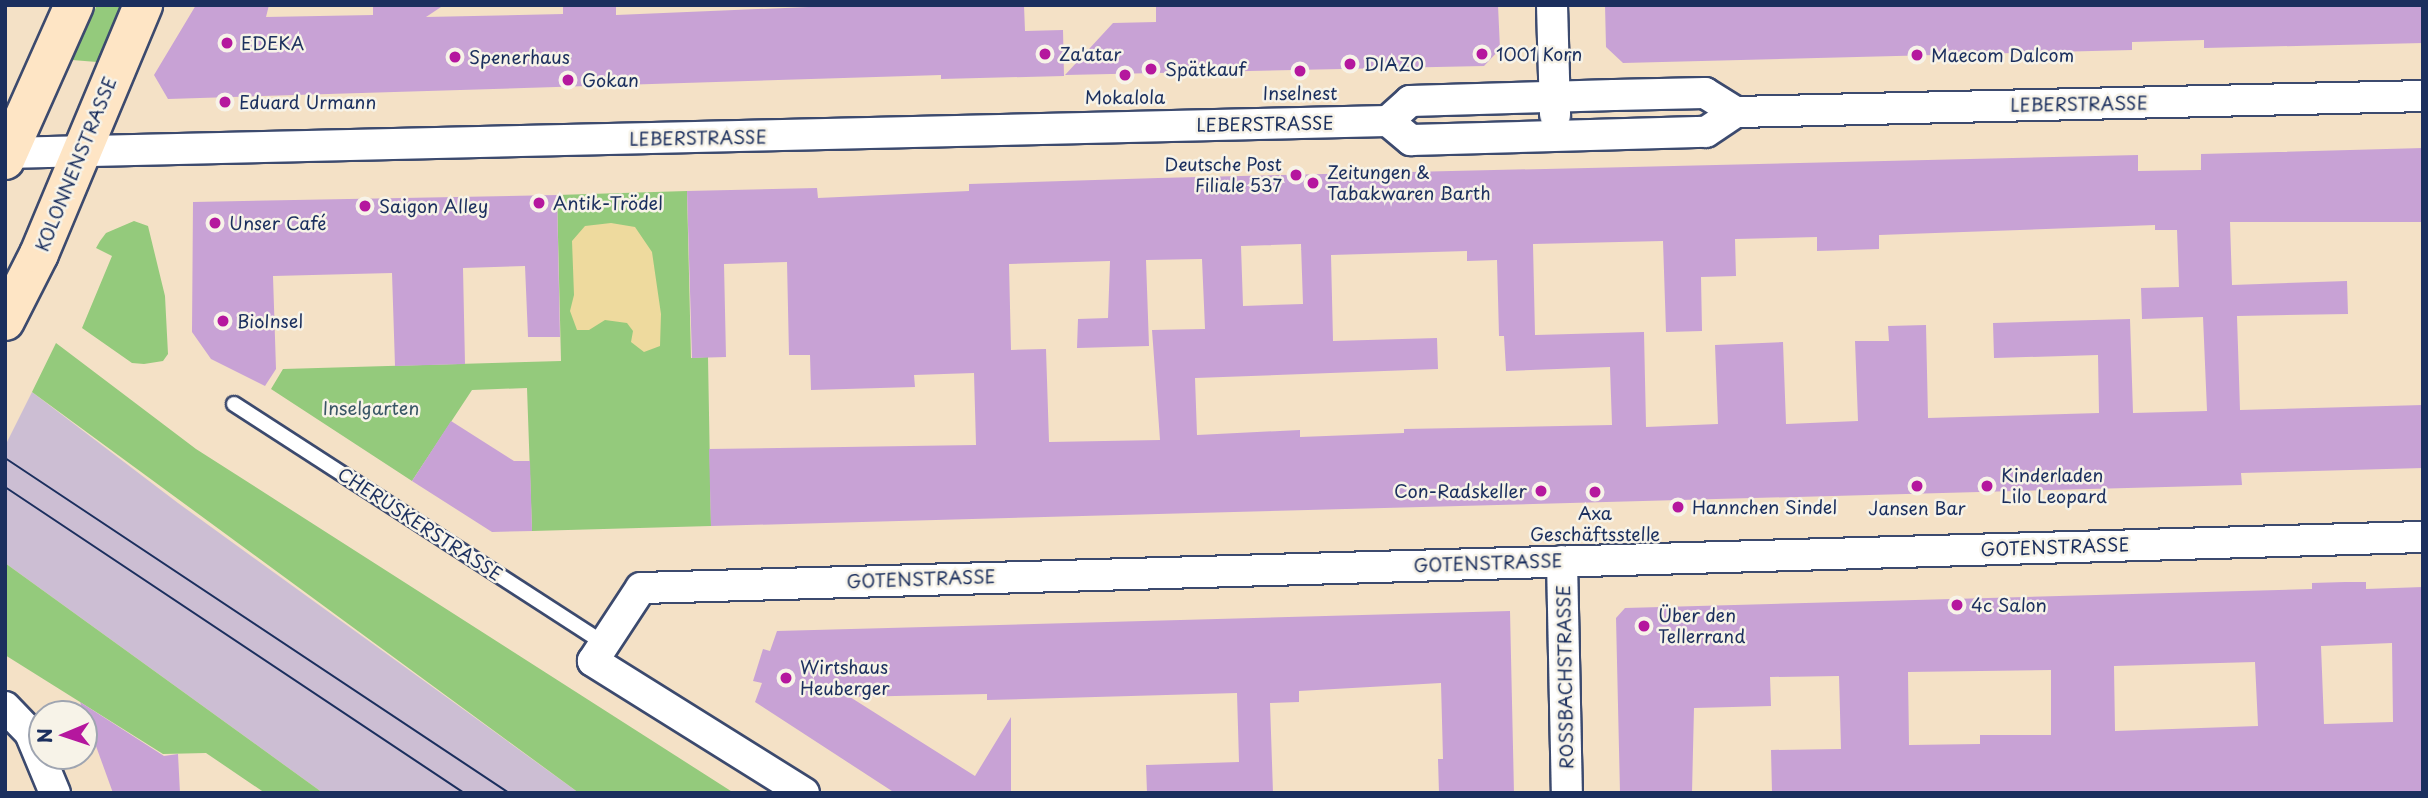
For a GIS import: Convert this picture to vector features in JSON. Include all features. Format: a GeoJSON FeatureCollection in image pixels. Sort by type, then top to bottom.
{"type":"FeatureCollection","features":[{"type":"Feature","properties":{"kind":"main road"},"geometry":{"type":"LineString","coordinates":[[6,156],[74,5]]}},
{"type":"Feature","properties":{"kind":"main road","name":"KOLONNENSTRASSE"},"geometry":{"type":"LineString","coordinates":[[7,318],[82,153],[143,5]]}},
{"type":"Feature","properties":{"kind":"street"},"geometry":{"type":"LineString","coordinates":[[1552,5],[1555,136]]}},
{"type":"Feature","properties":{"kind":"street"},"geometry":{"type":"LineString","coordinates":[[1705,93],[1736,112],[1706,132],[1411,140],[1388,121],[1410,101],[1705,93]]}},
{"type":"Feature","properties":{"kind":"street","name":"LEBERSTRASSE"},"geometry":{"type":"LineString","coordinates":[[1736,112],[2423,96]]}},
{"type":"Feature","properties":{"kind":"street","name":"LEBERSTRASSE"},"geometry":{"type":"LineString","coordinates":[[6,156],[1388,121]]}},
{"type":"Feature","properties":{"kind":"street","name":"GOTENSTRASSE"},"geometry":{"type":"LineString","coordinates":[[599,653],[642,588],[2423,537]]}},
{"type":"Feature","properties":{"kind":"street","name":"ROSSBACHSTRASSE"},"geometry":{"type":"LineString","coordinates":[[1562,561],[1567,793]]}},
{"type":"Feature","properties":{"kind":"street","name":"CHERUSKERSTRASSE"},"geometry":{"type":"LineString","coordinates":[[599,653],[804,793]]}},
{"type":"Feature","properties":{"kind":"street"},"geometry":{"type":"LineString","coordinates":[[5,707],[30,733],[55,793]]}},
{"type":"Feature","properties":{"kind":"lane","name":"CHERUSKERSTRASSE"},"geometry":{"type":"LineString","coordinates":[[234,404],[599,653]]}},
{"type":"Feature","properties":{"kind":"shaded area"},"geometry":{"type":"Polygon","coordinates":[[[32,392],[178,503],[579,793],[323,793],[5,563],[5,446],[32,392]]]}},
{"type":"Feature","properties":{"kind":"green space"},"geometry":{"type":"Polygon","coordinates":[[[97,5],[121,5],[97,62],[72,60],[97,5]]]}},
{"type":"Feature","properties":{"kind":"green space","name":"Inselgarten"},"geometry":{"type":"Polygon","coordinates":[[[687,191],[691,358],[708,357],[711,526],[532,531],[527,388],[472,390],[412,481],[271,389],[283,369],[561,361],[557,195],[687,191]]]}},
{"type":"Feature","properties":{"kind":"green space"},"geometry":{"type":"Polygon","coordinates":[[[134,221],[148,226],[165,296],[168,354],[163,361],[144,364],[132,363],[82,328],[112,256],[96,248],[106,233],[134,221]]]}},
{"type":"Feature","properties":{"kind":"green space"},"geometry":{"type":"Polygon","coordinates":[[[56,343],[196,449],[734,793],[579,793],[32,392],[56,343]]]}},
{"type":"Feature","properties":{"kind":"green space"},"geometry":{"type":"Polygon","coordinates":[[[5,563],[323,793],[265,793],[206,753],[163,754],[98,713],[98,700],[77,700],[5,655],[5,563]]]}},
{"type":"Feature","properties":{"kind":"sand"},"geometry":{"type":"Polygon","coordinates":[[[611,223],[635,227],[652,252],[661,314],[660,346],[644,352],[631,342],[633,331],[627,323],[605,320],[589,330],[577,330],[570,311],[574,295],[572,241],[585,226],[611,223]]]}},
{"type":"Feature","properties":{"kind":"building"},"geometry":{"type":"Polygon","coordinates":[[[196,5],[269,5],[266,17],[373,15],[373,5],[444,5],[426,17],[563,14],[563,5],[616,5],[616,15],[855,5],[1024,5],[1025,31],[1063,30],[1064,76],[941,79],[941,75],[168,99],[154,75],[196,5]]]}},
{"type":"Feature","properties":{"kind":"building"},"geometry":{"type":"Polygon","coordinates":[[[1156,5],[1498,5],[1500,49],[1484,66],[1065,75],[1113,23],[1156,22],[1156,5]]]}},
{"type":"Feature","properties":{"kind":"building"},"geometry":{"type":"Polygon","coordinates":[[[1605,5],[2423,5],[2423,43],[2204,48],[2204,40],[2132,42],[2132,50],[1623,63],[1606,47],[1605,5]]]}},
{"type":"Feature","properties":{"kind":"building"},"geometry":{"type":"Polygon","coordinates":[[[2423,148],[2423,222],[2230,222],[2232,285],[2347,281],[2348,314],[2237,316],[2240,410],[2423,405],[2423,468],[2241,473],[2242,485],[711,526],[709,449],[976,445],[974,373],[914,375],[915,387],[811,390],[810,355],[789,355],[787,262],[724,264],[726,357],[692,358],[687,191],[817,188],[818,198],[969,191],[969,184],[2138,155],[2138,171],[2201,170],[2201,154],[2423,148]],[[2155,225],[1879,235],[1879,249],[1817,251],[1817,237],[1735,239],[1736,276],[1701,277],[1702,331],[1666,332],[1663,241],[1533,244],[1535,335],[1644,332],[1646,427],[1718,424],[1715,345],[1783,342],[1786,424],[1858,421],[1855,341],[1889,341],[1888,326],[1926,325],[1928,418],[2099,413],[2098,355],[1994,358],[1993,323],[2130,319],[2133,413],[2207,411],[2203,317],[2142,319],[2141,288],[2179,287],[2177,230],[2155,230],[2155,225]],[[1301,244],[1241,246],[1243,306],[1303,304],[1301,244]],[[1467,251],[1331,255],[1333,341],[1437,338],[1438,369],[1195,378],[1197,435],[1300,430],[1300,437],[1404,433],[1404,429],[1612,425],[1610,367],[1506,371],[1504,336],[1499,336],[1497,260],[1467,261],[1467,251]],[[1202,259],[1146,260],[1149,346],[1077,348],[1078,319],[1108,318],[1110,261],[1009,264],[1011,350],[1046,349],[1049,442],[1160,440],[1152,330],[1205,329],[1202,259]]]}},
{"type":"Feature","properties":{"kind":"building"},"geometry":{"type":"Polygon","coordinates":[[[557,195],[560,337],[528,337],[525,266],[463,268],[465,364],[395,366],[392,273],[273,276],[276,369],[265,386],[211,359],[192,332],[193,202],[557,195]]]}},
{"type":"Feature","properties":{"kind":"building"},"geometry":{"type":"Polygon","coordinates":[[[451,421],[514,461],[530,461],[532,531],[492,532],[412,481],[451,421]]]}},
{"type":"Feature","properties":{"kind":"building"},"geometry":{"type":"Polygon","coordinates":[[[2366,582],[2366,589],[2423,587],[2422,791],[1772,793],[1771,750],[1841,749],[1839,676],[1770,677],[1771,706],[1694,708],[1692,793],[1620,793],[1616,618],[1625,608],[2312,589],[2312,583],[2366,582]],[[2392,643],[2321,646],[2324,724],[2393,722],[2392,643]],[[2255,662],[2114,666],[2115,731],[2258,726],[2255,662]],[[2051,670],[1908,672],[1909,745],[1980,744],[1980,735],[2051,735],[2051,670]]]}},
{"type":"Feature","properties":{"kind":"building"},"geometry":{"type":"Polygon","coordinates":[[[1510,611],[1514,793],[1439,793],[1438,759],[1443,759],[1441,683],[1299,691],[1299,702],[1270,703],[1273,793],[1147,793],[1146,765],[1239,762],[1237,693],[987,700],[987,694],[850,697],[975,776],[1011,717],[1011,793],[895,793],[755,702],[762,683],[753,681],[763,649],[770,651],[777,631],[1510,611]]]}},
{"type":"Feature","properties":{"kind":"building"},"geometry":{"type":"Polygon","coordinates":[[[98,714],[164,756],[178,754],[180,793],[113,793],[98,752],[98,714]]]}},
{"type":"Feature","properties":{"kind":"tram line"},"geometry":{"type":"LineString","coordinates":[[5,458],[509,793]]}},
{"type":"Feature","properties":{"kind":"tram line"},"geometry":{"type":"LineString","coordinates":[[5,487],[464,793]]}},
{"type":"Feature","properties":{"kind":"place","name":"EDEKA"},"geometry":{"type":"Point","coordinates":[227,43]}},
{"type":"Feature","properties":{"kind":"place","name":"Za'atar"},"geometry":{"type":"Point","coordinates":[1045,54]}},
{"type":"Feature","properties":{"kind":"place","name":"1001 Korn"},"geometry":{"type":"Point","coordinates":[1482,54]}},
{"type":"Feature","properties":{"kind":"place","name":"Maecom Dalcom"},"geometry":{"type":"Point","coordinates":[1917,55]}},
{"type":"Feature","properties":{"kind":"place","name":"Spenerhaus"},"geometry":{"type":"Point","coordinates":[455,57]}},
{"type":"Feature","properties":{"kind":"place","name":"DIAZO"},"geometry":{"type":"Point","coordinates":[1350,64]}},
{"type":"Feature","properties":{"kind":"place","name":"Spätkauf"},"geometry":{"type":"Point","coordinates":[1151,69]}},
{"type":"Feature","properties":{"kind":"place","name":"Inselnest"},"geometry":{"type":"Point","coordinates":[1300,71]}},
{"type":"Feature","properties":{"kind":"place","name":"Mokalola"},"geometry":{"type":"Point","coordinates":[1125,75]}},
{"type":"Feature","properties":{"kind":"place","name":"Gokan"},"geometry":{"type":"Point","coordinates":[568,80]}},
{"type":"Feature","properties":{"kind":"place","name":"Eduard Urmann"},"geometry":{"type":"Point","coordinates":[225,102]}},
{"type":"Feature","properties":{"kind":"place","name":"Deutsche Post Filiale 537"},"geometry":{"type":"Point","coordinates":[1296,175]}},
{"type":"Feature","properties":{"kind":"place","name":"Zeitungen & Tabakwaren Barth"},"geometry":{"type":"Point","coordinates":[1313,183]}},
{"type":"Feature","properties":{"kind":"place","name":"Antik-Trödel"},"geometry":{"type":"Point","coordinates":[539,203]}},
{"type":"Feature","properties":{"kind":"place","name":"Saigon Alley"},"geometry":{"type":"Point","coordinates":[365,206]}},
{"type":"Feature","properties":{"kind":"place","name":"Unser Café"},"geometry":{"type":"Point","coordinates":[215,223]}},
{"type":"Feature","properties":{"kind":"place","name":"BioInsel"},"geometry":{"type":"Point","coordinates":[223,321]}},
{"type":"Feature","properties":{"kind":"place","name":"Jansen Bar"},"geometry":{"type":"Point","coordinates":[1917,486]}},
{"type":"Feature","properties":{"kind":"place","name":"Kinderladen Lilo Leopard"},"geometry":{"type":"Point","coordinates":[1987,486]}},
{"type":"Feature","properties":{"kind":"place","name":"Con-Radskeller"},"geometry":{"type":"Point","coordinates":[1541,491]}},
{"type":"Feature","properties":{"kind":"place","name":"Axa Geschäftsstelle"},"geometry":{"type":"Point","coordinates":[1595,492]}},
{"type":"Feature","properties":{"kind":"place","name":"Hannchen Sindel"},"geometry":{"type":"Point","coordinates":[1678,507]}},
{"type":"Feature","properties":{"kind":"place","name":"4c Salon"},"geometry":{"type":"Point","coordinates":[1957,605]}},
{"type":"Feature","properties":{"kind":"place","name":"Über den Tellerrand"},"geometry":{"type":"Point","coordinates":[1644,626]}},
{"type":"Feature","properties":{"kind":"place","name":"Wirtshaus Heuberger"},"geometry":{"type":"Point","coordinates":[786,678]}}]}
